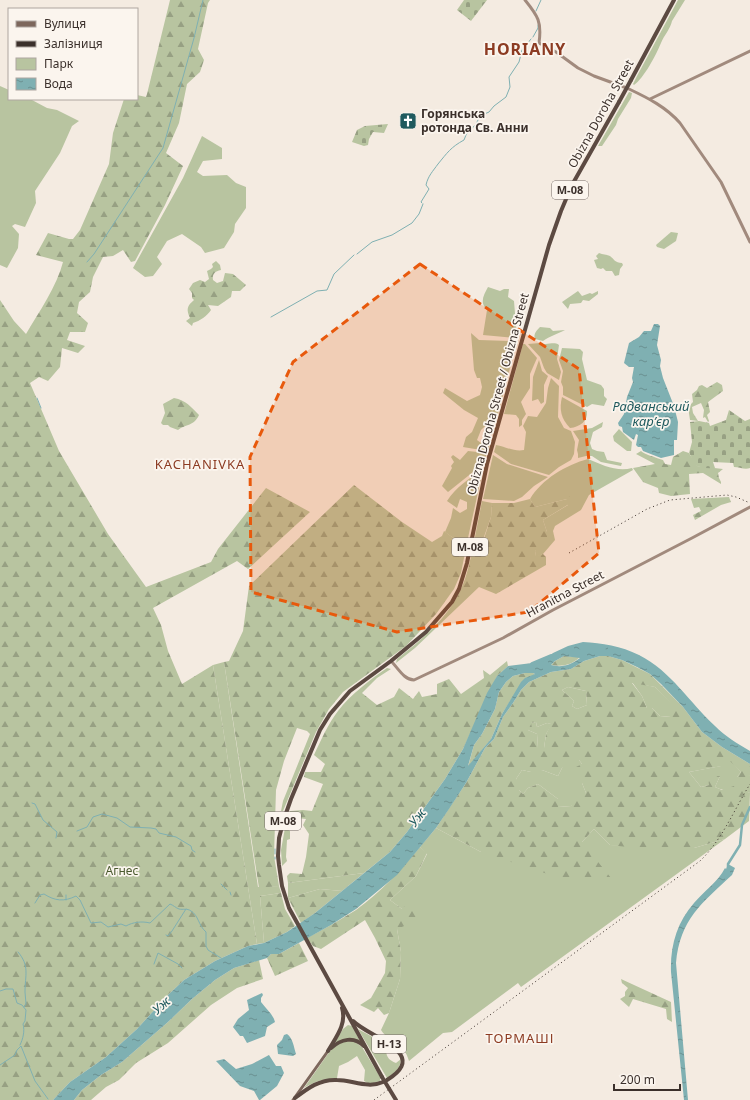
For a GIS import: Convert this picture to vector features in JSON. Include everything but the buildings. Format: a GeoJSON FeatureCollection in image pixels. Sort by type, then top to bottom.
{"type":"FeatureCollection","features":[{"type":"Feature","properties":{"kind":"highway","name":"Obizna Doroha Street"},"geometry":{"type":"LineString","coordinates":[[537,285],[554,230],[567,197],[632,80],[674,0]]}},
{"type":"Feature","properties":{"kind":"highway","name":"Obizna Doroha Street / Obizna Street"},"geometry":{"type":"LineString","coordinates":[[340,1000],[293,916],[284,892],[278,856],[282,827],[291,799],[320,730],[330,714],[350,691],[414,643],[452,602],[461,583],[467,563],[485,472],[537,285]]}},
{"type":"Feature","properties":{"kind":"highway","name":"М-08"},"geometry":{"type":"LineString","coordinates":[[340,1000],[396,1100]]}},
{"type":"Feature","properties":{"kind":"highway","name":"Н-13"},"geometry":{"type":"LineString","coordinates":[[328,1051],[342,1027],[344,1013],[340,1000]]}},
{"type":"Feature","properties":{"kind":"highway","name":"Н-13"},"geometry":{"type":"LineString","coordinates":[[294,1099],[315,1084],[328,1080],[341,1080],[370,1085],[385,1081],[398,1072],[403,1061],[401,1053],[388,1043],[363,1029],[349,1016]]}},
{"type":"Feature","properties":{"kind":"highway"},"geometry":{"type":"LineString","coordinates":[[342,1027],[347,1024],[354,1025]]}},
{"type":"Feature","properties":{"kind":"highway","name":"Н-13"},"geometry":{"type":"LineString","coordinates":[[328,1051],[336,1043],[347,1040],[359,1042],[367,1049]]}},
{"type":"Feature","properties":{"kind":"main road","name":"Н-13"},"geometry":{"type":"LineString","coordinates":[[294,1099],[328,1051]]}},
{"type":"Feature","properties":{"kind":"street"},"geometry":{"type":"LineString","coordinates":[[525,0],[540,21],[541,26],[539,43],[590,74],[624,87]]}},
{"type":"Feature","properties":{"kind":"street"},"geometry":{"type":"LineString","coordinates":[[650,98],[750,51]]}},
{"type":"Feature","properties":{"kind":"street"},"geometry":{"type":"LineString","coordinates":[[629,89],[650,98],[674,116],[687,132],[722,182],[750,242]]}},
{"type":"Feature","properties":{"kind":"street","name":"Hranitna Street"},"geometry":{"type":"LineString","coordinates":[[391,661],[406,678],[409,680],[414,680],[504,638],[554,610],[750,507]]}},
{"type":"Feature","properties":{"kind":"highlighted area"},"geometry":{"type":"Polygon","coordinates":[[[420,264],[579,369],[599,553],[529,612],[397,632],[251,592],[250,457],[293,362],[420,264]]]}},
{"type":"Feature","properties":{"kind":"green space","name":"Агнес"},"geometry":{"type":"Polygon","coordinates":[[[170,0],[210,0],[208,3],[198,49],[204,60],[200,72],[187,84],[179,123],[166,153],[183,166],[165,205],[135,261],[131,262],[123,250],[113,256],[103,257],[93,277],[90,292],[79,302],[77,313],[88,323],[85,332],[70,332],[67,340],[85,346],[78,353],[62,348],[60,367],[48,381],[39,377],[30,383],[59,451],[108,534],[146,587],[211,562],[218,549],[266,488],[310,512],[248,569],[237,561],[153,608],[161,625],[168,651],[182,684],[213,665],[257,944],[248,946],[215,961],[184,980],[137,1029],[106,1057],[70,1082],[53,1100],[0,1100],[0,300],[14,321],[26,334],[52,290],[63,262],[36,255],[48,233],[73,239],[80,230],[109,164],[113,133],[124,100],[138,100],[138,95],[146,97],[170,0]]]}},
{"type":"Feature","properties":{"kind":"green space"},"geometry":{"type":"Polygon","coordinates":[[[464,0],[487,0],[471,21],[457,10],[464,0]]]}},
{"type":"Feature","properties":{"kind":"green space"},"geometry":{"type":"Polygon","coordinates":[[[678,0],[685,0],[672,21],[649,66],[642,77],[634,85],[633,84],[637,76],[678,0]]]}},
{"type":"Feature","properties":{"kind":"green space"},"geometry":{"type":"Polygon","coordinates":[[[0,86],[8,90],[8,100],[32,100],[79,121],[72,126],[60,153],[35,191],[36,203],[25,227],[15,224],[12,226],[19,234],[18,248],[7,268],[0,265],[0,86]]]}},
{"type":"Feature","properties":{"kind":"green space"},"geometry":{"type":"Polygon","coordinates":[[[629,92],[632,93],[631,98],[616,125],[602,146],[598,146],[629,92]]]}},
{"type":"Feature","properties":{"kind":"green space"},"geometry":{"type":"Polygon","coordinates":[[[388,124],[384,133],[373,132],[369,139],[368,145],[364,146],[352,142],[357,130],[365,126],[388,124]]]}},
{"type":"Feature","properties":{"kind":"green space"},"geometry":{"type":"Polygon","coordinates":[[[202,136],[222,148],[222,159],[203,161],[197,172],[203,176],[227,175],[236,183],[246,187],[246,208],[235,224],[234,232],[224,248],[205,253],[201,247],[182,234],[167,241],[157,257],[162,264],[153,276],[145,277],[133,268],[183,178],[202,136]]]}},
{"type":"Feature","properties":{"kind":"green space"},"geometry":{"type":"Polygon","coordinates":[[[671,232],[678,233],[676,241],[664,249],[657,247],[656,245],[671,232]]]}},
{"type":"Feature","properties":{"kind":"green space"},"geometry":{"type":"Polygon","coordinates":[[[599,253],[610,256],[616,262],[622,263],[623,265],[620,269],[619,275],[615,276],[612,271],[597,268],[594,260],[598,259],[596,256],[599,253]]]}},
{"type":"Feature","properties":{"kind":"green space"},"geometry":{"type":"Polygon","coordinates":[[[216,261],[220,265],[221,270],[214,273],[213,280],[217,283],[223,281],[225,273],[233,274],[246,285],[240,291],[232,291],[231,297],[218,306],[208,305],[211,310],[201,320],[193,323],[192,326],[186,321],[190,318],[188,310],[190,304],[194,300],[189,289],[193,283],[200,280],[205,282],[209,279],[207,271],[213,267],[212,264],[216,261]]]}},
{"type":"Feature","properties":{"kind":"green space"},"geometry":{"type":"Polygon","coordinates":[[[488,287],[500,291],[509,289],[508,297],[514,301],[516,326],[514,338],[483,335],[487,310],[483,304],[483,298],[488,287]]]}},
{"type":"Feature","properties":{"kind":"green space"},"geometry":{"type":"Polygon","coordinates":[[[578,291],[582,296],[598,291],[598,294],[589,301],[583,300],[581,303],[570,304],[568,309],[562,302],[578,291]]]}},
{"type":"Feature","properties":{"kind":"green space"},"geometry":{"type":"Polygon","coordinates":[[[540,327],[550,328],[553,331],[565,330],[543,341],[535,339],[536,332],[540,327]]]}},
{"type":"Feature","properties":{"kind":"green space"},"geometry":{"type":"Polygon","coordinates":[[[471,333],[479,340],[510,341],[514,342],[516,345],[498,414],[481,430],[477,440],[481,443],[491,442],[487,451],[463,447],[466,437],[472,432],[478,418],[464,410],[443,393],[445,388],[467,401],[480,395],[482,387],[480,378],[477,378],[474,370],[471,333]]]}},
{"type":"Feature","properties":{"kind":"green space"},"geometry":{"type":"Polygon","coordinates":[[[555,343],[559,345],[557,359],[561,372],[559,380],[547,373],[540,357],[528,344],[555,343]]]}},
{"type":"Feature","properties":{"kind":"green space"},"geometry":{"type":"Polygon","coordinates":[[[523,344],[525,344],[537,358],[530,374],[530,388],[521,402],[526,414],[522,420],[522,425],[519,427],[519,419],[516,415],[504,414],[523,344]]]}},
{"type":"Feature","properties":{"kind":"green space"},"geometry":{"type":"Polygon","coordinates":[[[562,348],[580,349],[583,352],[582,359],[587,380],[601,385],[604,389],[604,396],[607,399],[604,406],[592,404],[587,407],[563,395],[563,387],[561,382],[563,371],[559,360],[562,348]]]}},
{"type":"Feature","properties":{"kind":"green space"},"geometry":{"type":"Polygon","coordinates":[[[539,360],[542,371],[548,376],[544,385],[544,402],[541,404],[538,399],[532,401],[533,377],[539,360]]]}},
{"type":"Feature","properties":{"kind":"green space"},"geometry":{"type":"Polygon","coordinates":[[[551,378],[559,386],[558,417],[564,428],[571,431],[575,442],[574,454],[571,460],[549,475],[511,464],[494,452],[496,445],[514,450],[524,450],[526,432],[523,426],[528,416],[537,417],[546,403],[551,378]]]}},
{"type":"Feature","properties":{"kind":"green space"},"geometry":{"type":"Polygon","coordinates":[[[717,382],[722,385],[723,391],[708,402],[710,412],[707,415],[709,421],[708,422],[705,417],[703,418],[704,410],[701,403],[692,407],[693,413],[698,421],[690,420],[688,407],[693,402],[692,394],[699,386],[702,385],[707,388],[717,382]]]}},
{"type":"Feature","properties":{"kind":"green space"},"geometry":{"type":"Polygon","coordinates":[[[562,397],[587,411],[585,421],[583,423],[570,428],[563,417],[561,410],[562,397]]]}},
{"type":"Feature","properties":{"kind":"green space"},"geometry":{"type":"Polygon","coordinates":[[[174,398],[185,402],[199,415],[195,421],[178,430],[161,423],[165,413],[163,404],[174,398]]]}},
{"type":"Feature","properties":{"kind":"green space"},"geometry":{"type":"Polygon","coordinates":[[[729,410],[745,421],[750,419],[750,468],[744,469],[734,467],[733,463],[713,462],[715,468],[703,468],[692,464],[689,453],[692,442],[690,422],[699,421],[709,423],[710,426],[726,420],[729,410]]]}},
{"type":"Feature","properties":{"kind":"green space"},"geometry":{"type":"Polygon","coordinates":[[[603,422],[602,427],[593,432],[590,443],[592,449],[604,452],[607,460],[622,463],[621,466],[601,462],[592,456],[578,458],[577,450],[579,440],[573,431],[592,428],[603,422]]]}},
{"type":"Feature","properties":{"kind":"green space"},"geometry":{"type":"Polygon","coordinates":[[[619,429],[632,442],[631,451],[627,451],[614,441],[613,436],[619,429]]]}},
{"type":"Feature","properties":{"kind":"green space"},"geometry":{"type":"Polygon","coordinates":[[[468,451],[487,453],[483,464],[448,492],[442,486],[454,462],[451,457],[453,455],[460,460],[468,451]]]}},
{"type":"Feature","properties":{"kind":"green space"},"geometry":{"type":"Polygon","coordinates":[[[641,451],[663,460],[665,464],[671,465],[673,457],[683,451],[689,453],[697,466],[723,469],[718,473],[721,484],[703,473],[689,474],[690,494],[671,496],[659,493],[658,488],[643,482],[633,468],[655,464],[636,454],[641,451]]]}},
{"type":"Feature","properties":{"kind":"green space"},"geometry":{"type":"Polygon","coordinates":[[[493,455],[507,464],[548,477],[534,486],[522,497],[514,501],[483,499],[493,455]]]}},
{"type":"Feature","properties":{"kind":"green space"},"geometry":{"type":"Polygon","coordinates":[[[588,459],[610,467],[621,469],[632,468],[633,470],[589,495],[581,510],[555,526],[553,531],[555,540],[543,554],[536,557],[535,551],[547,532],[543,520],[568,505],[567,499],[535,507],[530,499],[541,485],[555,474],[571,465],[588,459]]]}},
{"type":"Feature","properties":{"kind":"green space"},"geometry":{"type":"Polygon","coordinates":[[[483,469],[468,538],[456,540],[445,532],[451,518],[453,508],[460,513],[467,509],[467,502],[460,499],[457,508],[447,501],[459,487],[483,469]]]}},
{"type":"Feature","properties":{"kind":"green space"},"geometry":{"type":"Polygon","coordinates":[[[354,485],[402,522],[432,542],[442,536],[444,531],[456,540],[468,538],[461,573],[454,589],[436,614],[406,646],[343,692],[329,709],[316,732],[283,811],[281,811],[283,801],[310,734],[307,731],[297,728],[284,761],[276,790],[274,856],[279,886],[259,888],[224,662],[229,661],[243,631],[249,586],[354,485]]]}},
{"type":"Feature","properties":{"kind":"green space"},"geometry":{"type":"Polygon","coordinates":[[[574,491],[579,498],[543,520],[547,532],[547,542],[535,551],[536,556],[543,554],[546,557],[546,565],[496,594],[479,587],[415,648],[396,663],[397,659],[433,628],[456,600],[465,579],[473,547],[480,551],[491,517],[492,503],[514,503],[530,499],[535,507],[567,499],[574,491]]]}},
{"type":"Feature","properties":{"kind":"green space"},"geometry":{"type":"Polygon","coordinates":[[[729,497],[731,502],[721,505],[695,520],[693,515],[701,511],[699,507],[694,508],[691,499],[729,497]]]}},
{"type":"Feature","properties":{"kind":"green space"},"geometry":{"type":"Polygon","coordinates":[[[482,501],[492,503],[491,517],[479,551],[473,547],[482,501]]]}},
{"type":"Feature","properties":{"kind":"green space"},"geometry":{"type":"Polygon","coordinates":[[[564,656],[580,657],[567,665],[551,665],[564,656]]]}},
{"type":"Feature","properties":{"kind":"green space"},"geometry":{"type":"Polygon","coordinates":[[[600,656],[608,656],[622,660],[650,674],[683,707],[702,732],[722,747],[750,764],[750,775],[744,779],[737,777],[741,772],[731,762],[721,762],[722,766],[689,772],[701,787],[709,785],[708,777],[720,776],[715,787],[722,790],[734,786],[750,793],[749,821],[725,839],[694,848],[645,849],[610,845],[594,829],[582,842],[611,878],[566,880],[481,852],[436,828],[466,783],[485,748],[494,739],[503,717],[521,690],[529,682],[551,672],[571,669],[584,661],[600,656]],[[632,683],[642,696],[647,708],[652,708],[660,716],[670,717],[677,709],[655,687],[632,683]],[[568,687],[562,690],[574,701],[572,706],[577,709],[587,705],[586,691],[568,687]],[[536,722],[531,723],[532,728],[528,730],[537,734],[538,748],[544,748],[546,734],[551,724],[547,723],[537,727],[536,722]],[[571,760],[571,765],[562,768],[558,776],[542,770],[535,778],[531,772],[522,770],[516,779],[523,784],[519,790],[523,794],[528,788],[538,784],[558,799],[558,807],[571,806],[576,796],[586,793],[582,783],[578,779],[579,775],[576,767],[582,764],[579,760],[571,760]]]}},
{"type":"Feature","properties":{"kind":"green space"},"geometry":{"type":"Polygon","coordinates":[[[507,661],[508,666],[497,676],[463,749],[445,779],[407,832],[390,852],[364,873],[288,883],[287,876],[290,873],[302,874],[309,834],[303,825],[306,819],[289,817],[290,811],[312,811],[323,784],[304,777],[305,772],[321,772],[325,764],[314,755],[331,721],[348,699],[387,668],[391,669],[377,678],[362,693],[377,705],[394,697],[399,688],[413,699],[419,691],[422,697],[437,694],[437,684],[449,679],[461,694],[484,678],[483,670],[490,675],[507,661]]]}},
{"type":"Feature","properties":{"kind":"green space"},"geometry":{"type":"Polygon","coordinates":[[[224,662],[258,887],[279,886],[281,893],[260,896],[264,943],[257,944],[213,665],[224,662]]]}},
{"type":"Feature","properties":{"kind":"green space"},"geometry":{"type":"Polygon","coordinates":[[[525,673],[535,674],[514,695],[502,714],[491,739],[468,767],[474,745],[482,734],[495,709],[499,692],[506,682],[513,676],[525,673]]]}},
{"type":"Feature","properties":{"kind":"green space"},"geometry":{"type":"Polygon","coordinates":[[[632,682],[655,687],[678,709],[671,717],[660,716],[652,708],[647,708],[642,696],[632,682]]]}},
{"type":"Feature","properties":{"kind":"green space"},"geometry":{"type":"Polygon","coordinates":[[[568,687],[586,691],[587,705],[577,709],[572,706],[574,701],[562,690],[568,687]]]}},
{"type":"Feature","properties":{"kind":"green space"},"geometry":{"type":"Polygon","coordinates":[[[536,722],[537,727],[547,723],[552,724],[546,734],[544,748],[538,749],[537,734],[528,730],[530,723],[536,722]]]}},
{"type":"Feature","properties":{"kind":"green space"},"geometry":{"type":"Polygon","coordinates":[[[571,760],[579,760],[582,764],[582,783],[586,793],[571,806],[558,807],[558,799],[538,784],[528,788],[523,794],[519,790],[516,779],[522,770],[531,772],[542,770],[558,776],[562,768],[571,760]]]}},
{"type":"Feature","properties":{"kind":"green space"},"geometry":{"type":"Polygon","coordinates":[[[721,762],[732,762],[741,772],[737,777],[750,775],[750,793],[723,790],[715,787],[720,776],[709,785],[701,787],[689,772],[721,766],[721,762]]]}},
{"type":"Feature","properties":{"kind":"green space"},"geometry":{"type":"Polygon","coordinates":[[[285,828],[290,831],[290,839],[287,840],[287,861],[282,866],[281,850],[285,828]]]}},
{"type":"Feature","properties":{"kind":"green space"},"geometry":{"type":"Polygon","coordinates":[[[436,828],[481,852],[582,842],[594,829],[610,845],[694,848],[725,839],[521,987],[518,983],[452,1032],[443,1033],[409,1061],[404,1050],[388,1038],[381,1030],[389,1013],[400,979],[401,952],[397,929],[402,909],[390,900],[416,876],[427,854],[420,847],[436,828]]]}},
{"type":"Feature","properties":{"kind":"green space"},"geometry":{"type":"Polygon","coordinates":[[[420,847],[427,853],[416,876],[390,900],[402,909],[408,902],[416,901],[421,919],[397,929],[401,952],[400,979],[389,1013],[384,1015],[378,1008],[374,1012],[360,1005],[371,998],[385,973],[386,961],[365,920],[321,949],[313,946],[307,938],[356,910],[374,896],[406,864],[420,847]]]}},
{"type":"Feature","properties":{"kind":"green space"},"geometry":{"type":"Polygon","coordinates":[[[364,873],[342,891],[320,889],[288,898],[288,883],[364,873]]]}},
{"type":"Feature","properties":{"kind":"green space"},"geometry":{"type":"Polygon","coordinates":[[[320,889],[342,891],[301,923],[288,898],[320,889]]]}},
{"type":"Feature","properties":{"kind":"green space"},"geometry":{"type":"Polygon","coordinates":[[[281,893],[285,909],[295,926],[287,932],[264,943],[260,896],[281,893]]]}},
{"type":"Feature","properties":{"kind":"green space"},"geometry":{"type":"Polygon","coordinates":[[[299,943],[308,961],[275,976],[267,958],[271,954],[279,954],[299,943]]]}},
{"type":"Feature","properties":{"kind":"green space"},"geometry":{"type":"Polygon","coordinates":[[[259,960],[263,979],[237,988],[211,1005],[168,1043],[136,1063],[119,1080],[106,1087],[91,1100],[74,1100],[82,1090],[101,1075],[122,1062],[215,980],[234,968],[259,960]]]}},
{"type":"Feature","properties":{"kind":"green space"},"geometry":{"type":"Polygon","coordinates":[[[621,979],[671,1002],[672,1022],[667,1019],[666,1009],[633,999],[629,1007],[620,999],[625,996],[625,992],[628,988],[622,983],[621,979]]]}},
{"type":"Feature","properties":{"kind":"green space"},"geometry":{"type":"Polygon","coordinates":[[[348,1025],[352,1026],[360,1041],[335,1042],[343,1029],[348,1025]]]}},
{"type":"Feature","properties":{"kind":"green space"},"geometry":{"type":"Polygon","coordinates":[[[358,1029],[391,1047],[386,1051],[390,1060],[396,1063],[401,1059],[397,1070],[387,1078],[358,1029]]]}},
{"type":"Feature","properties":{"kind":"green space"},"geometry":{"type":"Polygon","coordinates":[[[344,1041],[355,1042],[362,1047],[380,1077],[380,1081],[370,1084],[364,1081],[365,1070],[357,1056],[339,1066],[337,1078],[319,1081],[304,1088],[330,1051],[344,1041]]]}},
{"type":"Feature","properties":{"kind":"water","name":"Радванський карʼєр"},"geometry":{"type":"Polygon","coordinates":[[[654,324],[658,324],[660,326],[657,345],[661,360],[660,366],[678,422],[677,440],[674,440],[674,455],[661,458],[643,451],[641,447],[638,447],[636,445],[638,435],[636,434],[634,440],[623,432],[622,427],[619,426],[618,423],[624,414],[627,397],[633,382],[632,378],[634,367],[629,367],[624,363],[629,343],[639,337],[644,331],[651,331],[654,324]]]}},
{"type":"Feature","properties":{"kind":"water"},"geometry":{"type":"Polygon","coordinates":[[[583,642],[597,643],[625,649],[650,662],[671,678],[719,730],[750,751],[750,764],[722,747],[702,732],[683,707],[650,674],[622,660],[608,656],[600,656],[584,661],[571,669],[551,672],[529,682],[521,690],[503,717],[494,739],[485,748],[466,783],[449,809],[436,828],[397,875],[356,909],[331,925],[279,954],[271,954],[267,958],[234,968],[215,980],[122,1062],[101,1075],[82,1090],[74,1100],[53,1100],[70,1082],[106,1057],[137,1029],[184,980],[215,961],[248,946],[264,943],[287,932],[315,913],[390,852],[407,832],[445,779],[463,749],[487,693],[497,676],[508,666],[544,660],[553,653],[568,646],[583,642]],[[564,656],[551,665],[566,665],[580,658],[564,656]],[[525,673],[513,676],[506,682],[499,692],[495,709],[482,734],[474,745],[468,766],[491,739],[502,714],[521,682],[525,678],[535,674],[525,673]]]}},
{"type":"Feature","properties":{"kind":"water"},"geometry":{"type":"Polygon","coordinates":[[[728,864],[735,868],[732,875],[711,894],[694,913],[682,935],[678,948],[676,963],[688,1100],[684,1100],[671,972],[673,944],[679,926],[688,910],[719,878],[728,864]]]}},
{"type":"Feature","properties":{"kind":"water"},"geometry":{"type":"Polygon","coordinates":[[[262,993],[263,995],[261,1002],[271,1014],[275,1022],[267,1027],[265,1036],[247,1043],[243,1036],[240,1036],[233,1027],[238,1019],[249,1010],[247,1000],[262,993]]]}},
{"type":"Feature","properties":{"kind":"water"},"geometry":{"type":"Polygon","coordinates":[[[287,1034],[291,1038],[294,1046],[296,1054],[293,1056],[278,1054],[277,1045],[282,1040],[284,1035],[287,1034]]]}},
{"type":"Feature","properties":{"kind":"water"},"geometry":{"type":"Polygon","coordinates":[[[269,1055],[276,1066],[281,1066],[284,1073],[277,1086],[260,1100],[254,1091],[240,1086],[216,1061],[224,1059],[236,1069],[252,1064],[269,1055]]]}},
{"type":"Feature","properties":{"kind":"waterway"},"geometry":{"type":"LineString","coordinates":[[87,262],[94,254],[163,148],[194,38],[203,0]]}},
{"type":"Feature","properties":{"kind":"waterway"},"geometry":{"type":"LineString","coordinates":[[536,11],[541,0]]}},
{"type":"Feature","properties":{"kind":"waterway"},"geometry":{"type":"LineString","coordinates":[[533,37],[538,25]]}},
{"type":"Feature","properties":{"kind":"waterway"},"geometry":{"type":"LineString","coordinates":[[422,203],[421,202],[429,189],[426,185],[428,179],[438,164],[452,148],[464,140],[480,116],[489,112],[506,97],[510,87],[509,77],[519,62],[522,50],[531,39]]}},
{"type":"Feature","properties":{"kind":"waterway"},"geometry":{"type":"LineString","coordinates":[[357,254],[372,242],[392,235],[412,223],[419,214],[423,204]]}},
{"type":"Feature","properties":{"kind":"waterway"},"geometry":{"type":"LineString","coordinates":[[271,317],[317,291],[327,290],[334,274],[354,255]]}},
{"type":"Feature","properties":{"kind":"waterway"},"geometry":{"type":"LineString","coordinates":[[37,398],[41,408]]}},
{"type":"Feature","properties":{"kind":"waterway","name":"Уж"},"geometry":{"type":"LineString","coordinates":[[581,648],[604,648]]}},
{"type":"Feature","properties":{"kind":"waterway","name":"Уж"},"geometry":{"type":"LineString","coordinates":[[532,664],[551,656]]}},
{"type":"Feature","properties":{"kind":"waterway"},"geometry":{"type":"LineString","coordinates":[[32,803],[35,804],[43,820],[57,832],[56,838]]}},
{"type":"Feature","properties":{"kind":"waterway"},"geometry":{"type":"LineString","coordinates":[[728,867],[728,864],[740,845],[742,825],[750,807]]}},
{"type":"Feature","properties":{"kind":"waterway"},"geometry":{"type":"LineString","coordinates":[[77,831],[87,827],[93,817],[102,814],[117,818],[130,827],[156,829],[159,833],[176,837],[191,846],[192,850],[195,852]]}},
{"type":"Feature","properties":{"kind":"waterway"},"geometry":{"type":"LineString","coordinates":[[275,849],[275,854]]}},
{"type":"Feature","properties":{"kind":"waterway"},"geometry":{"type":"LineString","coordinates":[[221,884],[227,890]]}},
{"type":"Feature","properties":{"kind":"waterway"},"geometry":{"type":"LineString","coordinates":[[35,903],[40,895],[44,894],[60,900],[76,896],[80,900],[91,923],[101,922],[108,927],[121,924],[126,926],[138,922],[150,923],[170,904],[179,909],[188,910],[194,913],[206,932],[206,946],[208,950],[221,958]]}},
{"type":"Feature","properties":{"kind":"waterway"},"geometry":{"type":"LineString","coordinates":[[66,895],[66,900]]}},
{"type":"Feature","properties":{"kind":"waterway"},"geometry":{"type":"LineString","coordinates":[[166,935],[168,936],[172,931],[186,909]]}},
{"type":"Feature","properties":{"kind":"waterway"},"geometry":{"type":"LineString","coordinates":[[18,952],[22,957],[26,971],[26,1004],[24,1007]]}},
{"type":"Feature","properties":{"kind":"waterway"},"geometry":{"type":"LineString","coordinates":[[154,964],[158,953],[178,964],[182,968]]}},
{"type":"Feature","properties":{"kind":"waterway"},"geometry":{"type":"LineString","coordinates":[[0,991],[13,989],[17,1003],[22,1005],[26,1010],[25,1021],[23,1024],[23,1035],[20,1045]]}},
{"type":"Feature","properties":{"kind":"waterway"},"geometry":{"type":"LineString","coordinates":[[0,1065],[15,1055],[21,1046],[35,1081],[48,1099]]}},
{"type":"Feature","properties":{"kind":"railway"},"geometry":{"type":"LineString","coordinates":[[569,553],[647,509],[670,500],[727,495],[750,503]]}},
{"type":"Feature","properties":{"kind":"railway"},"geometry":{"type":"LineString","coordinates":[[374,1100],[700,861],[715,844],[750,784]]}},
{"type":"Feature","properties":{"kind":"place","name":"Горянська ротонда Св. Анни"},"geometry":{"type":"Point","coordinates":[408,121]}},
{"type":"Feature","properties":{"kind":"district","name":"HORIANY"},"geometry":{"type":"Point","coordinates":[525,49]}},
{"type":"Feature","properties":{"kind":"district","name":"KACHANIVKA"},"geometry":{"type":"Point","coordinates":[200,464]}},
{"type":"Feature","properties":{"kind":"district","name":"ТОРМАШІ"},"geometry":{"type":"Point","coordinates":[520,1038]}}]}
